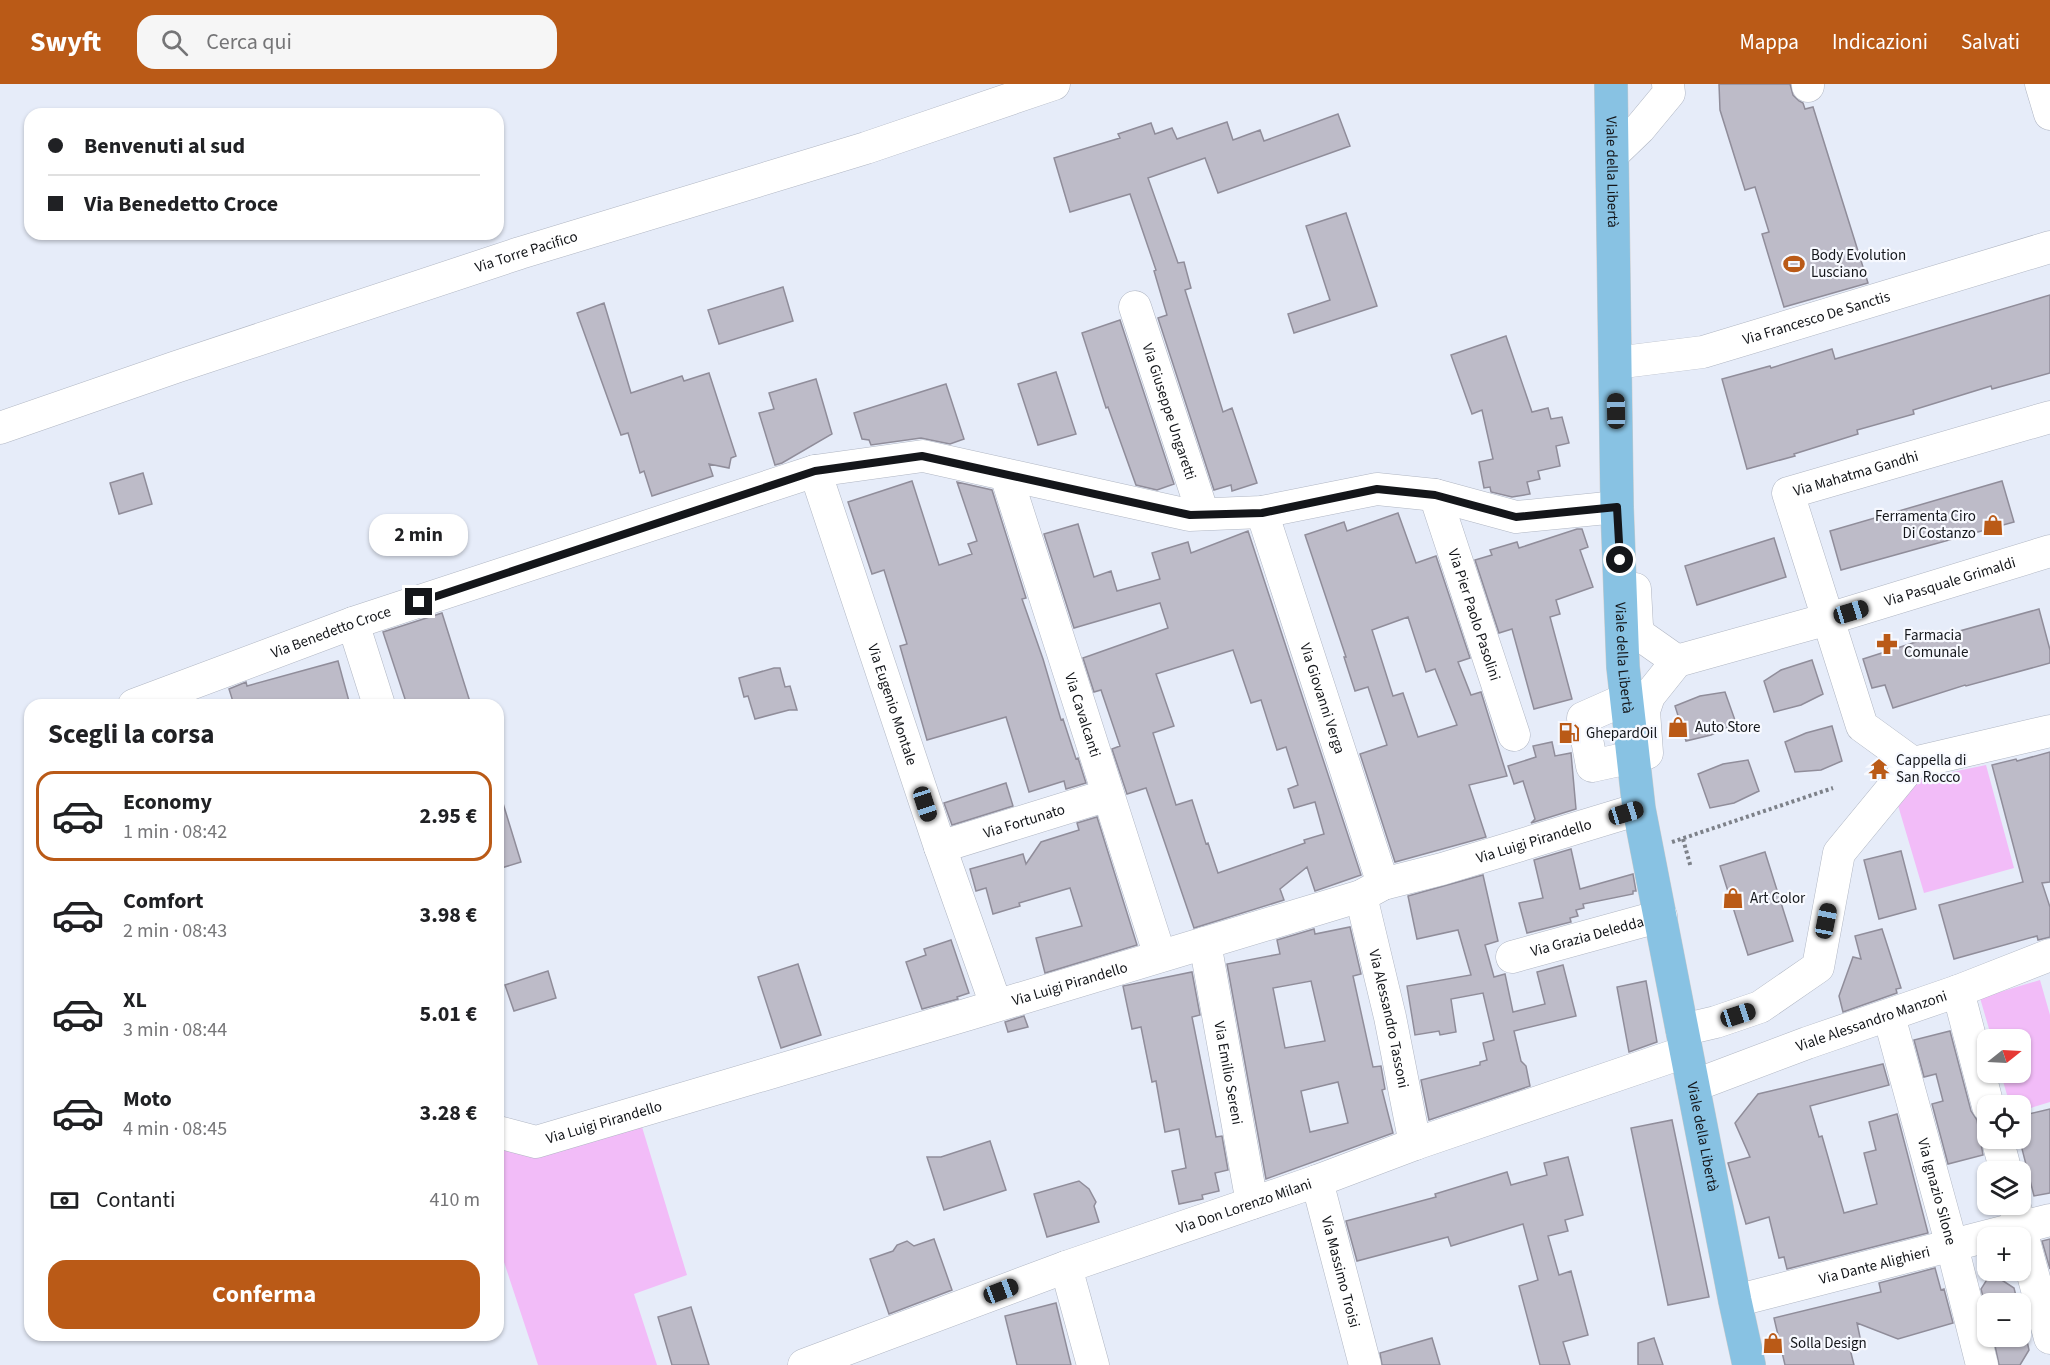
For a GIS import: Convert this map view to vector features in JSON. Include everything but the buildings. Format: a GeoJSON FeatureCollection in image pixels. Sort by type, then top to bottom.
{"type":"FeatureCollection","features":[{"type":"Feature","properties":{"kind":"main road","name":"Viale della Libertà"},"geometry":{"type":"LineString","coordinates":[[1611,84],[1618,523],[1626,699],[1638,806],[1734,1301],[1749,1365]]}},
{"type":"Feature","properties":{"kind":"street","name":"Via Torre Pacifico"},"geometry":{"type":"LineString","coordinates":[[0,428],[520,253],[866,148],[1054,84]]}},
{"type":"Feature","properties":{"kind":"street"},"geometry":{"type":"LineString","coordinates":[[1612,155],[1640,128],[1669,93],[1668,84]]}},
{"type":"Feature","properties":{"kind":"street"},"geometry":{"type":"LineString","coordinates":[[2041,84],[2050,114]]}},
{"type":"Feature","properties":{"kind":"street","name":"Via Francesco De Sanctis"},"geometry":{"type":"LineString","coordinates":[[1615,363],[1703,352],[2050,247]]}},
{"type":"Feature","properties":{"kind":"street","name":"Via Giuseppe Ungaretti"},"geometry":{"type":"LineString","coordinates":[[1135,307],[1203,514]]}},
{"type":"Feature","properties":{"kind":"street","name":"Via Mahatma Gandhi"},"geometry":{"type":"LineString","coordinates":[[1828,618],[1788,493],[2050,417]]}},
{"type":"Feature","properties":{"kind":"street","name":"Via Benedetto Croce"},"geometry":{"type":"LineString","coordinates":[[150,699],[354,623],[815,471],[922,456],[1190,515],[1262,513],[1377,489],[1435,495],[1516,517],[1618,523]]}},
{"type":"Feature","properties":{"kind":"street","name":"Via Eugenio Montale"},"geometry":{"type":"LineString","coordinates":[[815,471],[940,847],[996,1005]]}},
{"type":"Feature","properties":{"kind":"street","name":"Via Cavalcanti"},"geometry":{"type":"LineString","coordinates":[[1006,475],[1160,956]]}},
{"type":"Feature","properties":{"kind":"street","name":"Via Pier Paolo Pasolini"},"geometry":{"type":"LineString","coordinates":[[1435,495],[1514,735]]}},
{"type":"Feature","properties":{"kind":"street","name":"Via Giovanni Verga"},"geometry":{"type":"LineString","coordinates":[[1262,513],[1372,890]]}},
{"type":"Feature","properties":{"kind":"street"},"geometry":{"type":"LineString","coordinates":[[1618,523],[1633,568],[1636,626],[1640,636],[1677,661],[1649,696],[1644,711],[1650,784],[1638,806]]}},
{"type":"Feature","properties":{"kind":"street","name":"Via Pasquale Grimaldi"},"geometry":{"type":"LineString","coordinates":[[1677,661],[2050,551]]}},
{"type":"Feature","properties":{"kind":"street"},"geometry":{"type":"LineString","coordinates":[[1828,618],[1862,726],[1913,763],[2050,731]]}},
{"type":"Feature","properties":{"kind":"street"},"geometry":{"type":"LineString","coordinates":[[354,623],[377,699]]}},
{"type":"Feature","properties":{"kind":"street"},"geometry":{"type":"LineString","coordinates":[[1626,699],[1583,718],[1592,766],[1633,757]]}},
{"type":"Feature","properties":{"kind":"street","name":"Via Don Lorenzo Milani"},"geometry":{"type":"LineString","coordinates":[[807,1365],[1066,1267],[1317,1181],[1684,1041],[1716,1022],[1760,1007],[1818,967],[1839,853],[1913,763]]}},
{"type":"Feature","properties":{"kind":"street","name":"Via Fortunato"},"geometry":{"type":"LineString","coordinates":[[940,847],[1108,795]]}},
{"type":"Feature","properties":{"kind":"street","name":"Via Luigi Pirandello"},"geometry":{"type":"LineString","coordinates":[[504,1134],[536,1142],[816,1061],[1205,943],[1638,806]]}},
{"type":"Feature","properties":{"kind":"street","name":"Via Alessandro Tassoni"},"geometry":{"type":"LineString","coordinates":[[1372,890],[1390,1017],[1415,1144]]}},
{"type":"Feature","properties":{"kind":"street","name":"Via Grazia Deledda"},"geometry":{"type":"LineString","coordinates":[[1512,957],[1661,916]]}},
{"type":"Feature","properties":{"kind":"street","name":"Via Emilio Sereni"},"geometry":{"type":"LineString","coordinates":[[1205,943],[1252,1203]]}},
{"type":"Feature","properties":{"kind":"street","name":"Viale Alessandro Manzoni"},"geometry":{"type":"LineString","coordinates":[[1693,1086],[1807,1043],[1959,991],[2050,955]]}},
{"type":"Feature","properties":{"kind":"street"},"geometry":{"type":"LineString","coordinates":[[1959,991],[1985,1095]]}},
{"type":"Feature","properties":{"kind":"street","name":"Via Ignazio Silone"},"geometry":{"type":"LineString","coordinates":[[1889,1016],[1982,1365]]}},
{"type":"Feature","properties":{"kind":"street","name":"Via Massimo Troisi"},"geometry":{"type":"LineString","coordinates":[[1317,1181],[1365,1365]]}},
{"type":"Feature","properties":{"kind":"street"},"geometry":{"type":"LineString","coordinates":[[2017,1216],[2050,1338]]}},
{"type":"Feature","properties":{"kind":"street","name":"Via Dante Alighieri"},"geometry":{"type":"LineString","coordinates":[[1734,1301],[1952,1246],[2017,1216],[2050,1220]]}},
{"type":"Feature","properties":{"kind":"street"},"geometry":{"type":"LineString","coordinates":[[1066,1267],[1093,1365]]}},
{"type":"Feature","properties":{"kind":"path"},"geometry":{"type":"LineString","coordinates":[[1671,843],[1833,788]]}},
{"type":"Feature","properties":{"kind":"path"},"geometry":{"type":"LineString","coordinates":[[1683,839],[1691,868]]}},
{"type":"Feature","properties":{"kind":"shaded area"},"geometry":{"type":"Polygon","coordinates":[[[1986,765],[2014,868],[1924,893],[1897,802],[1908,787],[1923,778],[1986,765]]]}},
{"type":"Feature","properties":{"kind":"shaded area"},"geometry":{"type":"Polygon","coordinates":[[[2040,980],[2050,1015],[2050,1102],[2031,1108],[2031,1095],[2007,1095],[2004,1083],[2031,1083],[2031,1029],[1989,1029],[1980,998],[2040,980]]]}},
{"type":"Feature","properties":{"kind":"shaded area"},"geometry":{"type":"Polygon","coordinates":[[[639,1117],[687,1275],[634,1294],[657,1365],[538,1365],[504,1262],[504,1148],[639,1117]]]}},
{"type":"Feature","properties":{"kind":"place","name":"Body Evolution Lusciano"},"geometry":{"type":"Point","coordinates":[1794,264]}},
{"type":"Feature","properties":{"kind":"place","name":"Ferramenta Ciro Di Costanzo"},"geometry":{"type":"Point","coordinates":[1993,525]}},
{"type":"Feature","properties":{"kind":"place","name":"Farmacia Comunale"},"geometry":{"type":"Point","coordinates":[1887,644]}},
{"type":"Feature","properties":{"kind":"place","name":"Auto Store"},"geometry":{"type":"Point","coordinates":[1678,727]}},
{"type":"Feature","properties":{"kind":"place","name":"GhepardOil"},"geometry":{"type":"Point","coordinates":[1569,733]}},
{"type":"Feature","properties":{"kind":"place","name":"Cappella di San Rocco"},"geometry":{"type":"Point","coordinates":[1879,769]}},
{"type":"Feature","properties":{"kind":"place","name":"Art Color"},"geometry":{"type":"Point","coordinates":[1733,898]}},
{"type":"Feature","properties":{"kind":"place","name":"Solla Design"},"geometry":{"type":"Point","coordinates":[1773,1343]}},
{"type":"Feature","properties":{"kind":"route"},"geometry":{"type":"LineString","coordinates":[[419,602],[815,471],[922,456],[1190,515],[1262,513],[1377,489],[1435,495],[1516,517],[1617,507],[1620,560]]}}]}
